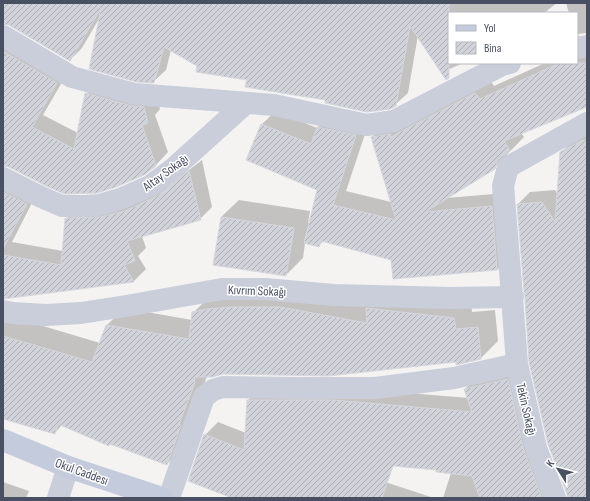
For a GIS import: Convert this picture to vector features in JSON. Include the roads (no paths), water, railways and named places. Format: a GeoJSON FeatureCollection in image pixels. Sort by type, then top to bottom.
{"type":"FeatureCollection","features":[{"type":"Feature","properties":{"kind":"main road","name":"Okul Caddesı"},"geometry":{"type":"LineString","coordinates":[[3,440],[68,467],[162,498]]}},
{"type":"Feature","properties":{"kind":"street"},"geometry":{"type":"LineString","coordinates":[[3,36],[72,77],[135,94],[274,105],[367,125],[394,121],[506,64]]}},
{"type":"Feature","properties":{"kind":"street","name":"Altay Sokağı"},"geometry":{"type":"LineString","coordinates":[[3,178],[62,206],[99,205],[120,199],[150,186],[174,168],[246,103]]}},
{"type":"Feature","properties":{"kind":"street","name":"Tekin Sokağı"},"geometry":{"type":"LineString","coordinates":[[555,498],[536,448],[517,364],[502,186],[508,167],[587,123]]}},
{"type":"Feature","properties":{"kind":"street","name":"Kıvrım Sokağı"},"geometry":{"type":"LineString","coordinates":[[3,311],[13,313],[46,314],[81,313],[222,289],[265,289],[334,295],[451,298],[512,297]]}},
{"type":"Feature","properties":{"kind":"street"},"geometry":{"type":"LineString","coordinates":[[170,498],[204,397],[213,390],[223,387],[375,388],[454,378],[517,364]]}},
{"type":"Feature","properties":{"kind":"street"},"geometry":{"type":"LineString","coordinates":[[58,498],[68,467]]}}]}
